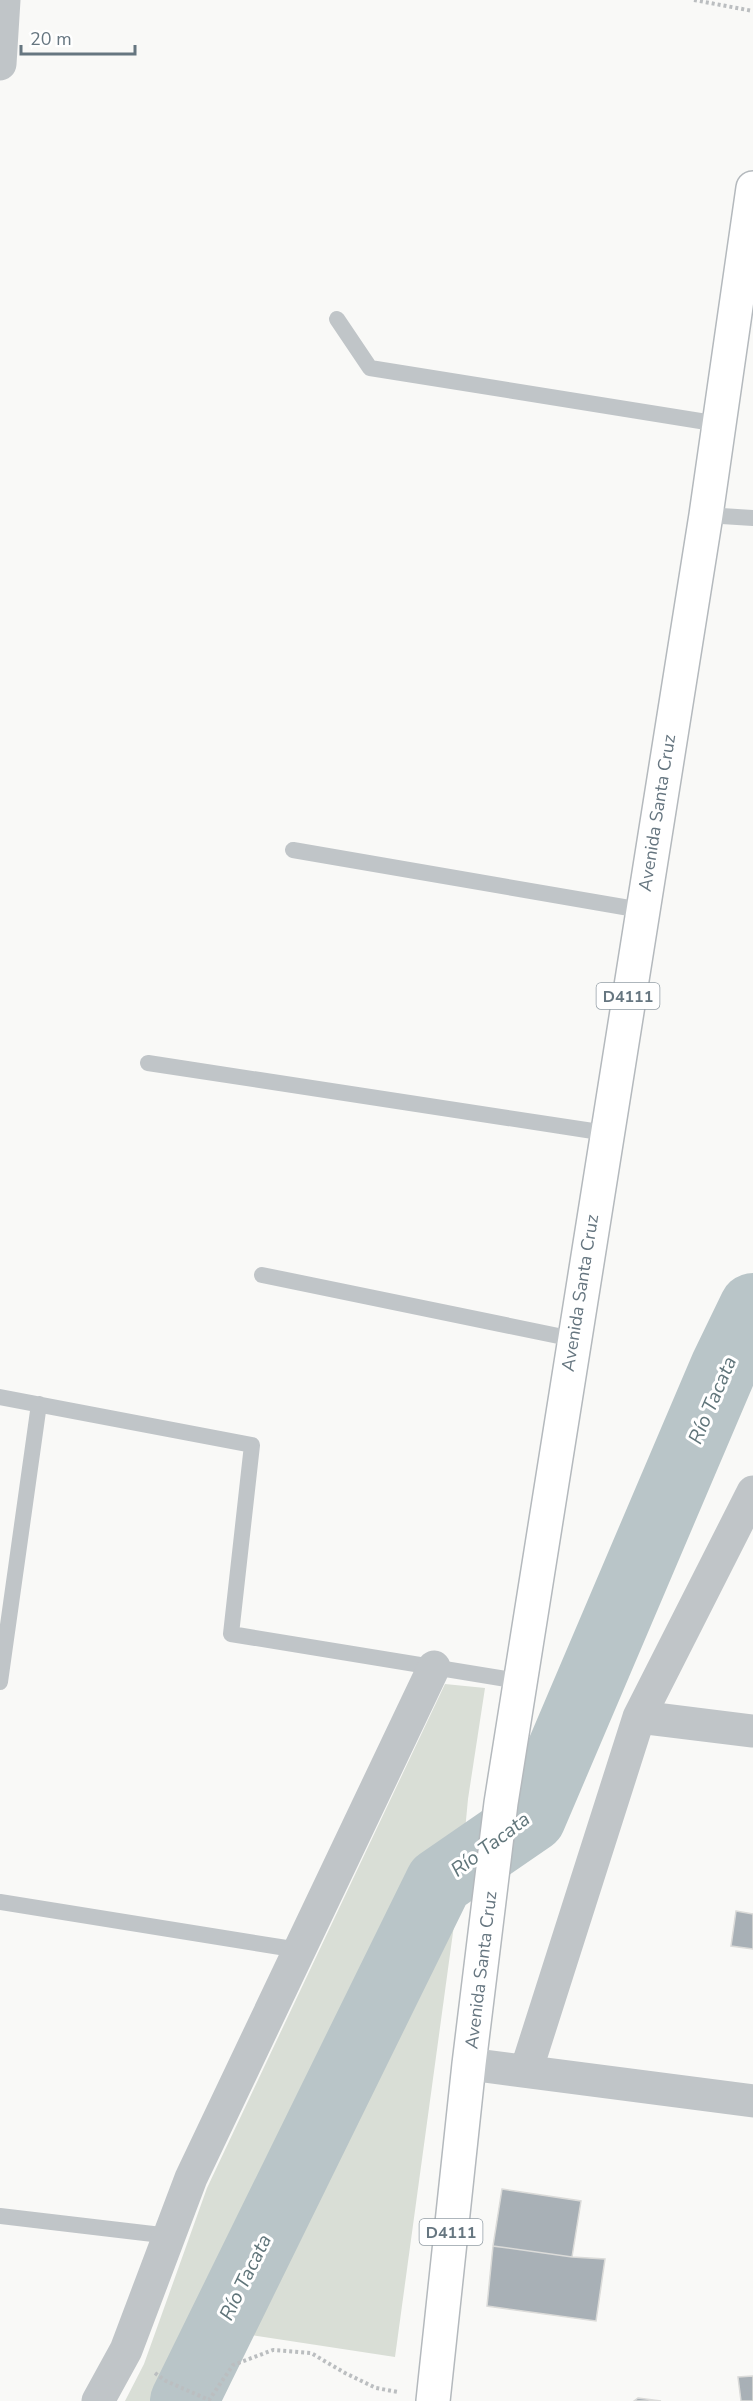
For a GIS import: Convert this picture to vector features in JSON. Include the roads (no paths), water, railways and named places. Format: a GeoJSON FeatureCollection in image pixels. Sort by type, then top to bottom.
{"type":"FeatureCollection","features":[{"type":"Feature","properties":{"kind":"main road","name":"Avenida Santa Cruz"},"geometry":{"type":"LineString","coordinates":[[433,2400],[469,2064],[501,1803],[641,910],[706,514],[753,188]]}},
{"type":"Feature","properties":{"kind":"street"},"geometry":{"type":"LineString","coordinates":[[0,64],[4,0]]}},
{"type":"Feature","properties":{"kind":"street"},"geometry":{"type":"LineString","coordinates":[[526,2071],[639,1717],[753,1492]]}},
{"type":"Feature","properties":{"kind":"street"},"geometry":{"type":"LineString","coordinates":[[98,2401],[126,2350],[190,2178],[434,1667]]}},
{"type":"Feature","properties":{"kind":"street"},"geometry":{"type":"LineString","coordinates":[[639,1717],[753,1731]]}},
{"type":"Feature","properties":{"kind":"street"},"geometry":{"type":"LineString","coordinates":[[469,2064],[753,2101]]}},
{"type":"Feature","properties":{"kind":"lane"},"geometry":{"type":"LineString","coordinates":[[338,319],[370,368],[719,424]]}},
{"type":"Feature","properties":{"kind":"lane"},"geometry":{"type":"LineString","coordinates":[[706,514],[753,518]]}},
{"type":"Feature","properties":{"kind":"lane"},"geometry":{"type":"LineString","coordinates":[[293,850],[641,910]]}},
{"type":"Feature","properties":{"kind":"lane"},"geometry":{"type":"LineString","coordinates":[[148,1063],[606,1133]]}},
{"type":"Feature","properties":{"kind":"lane"},"geometry":{"type":"LineString","coordinates":[[262,1275],[573,1339]]}},
{"type":"Feature","properties":{"kind":"lane"},"geometry":{"type":"LineString","coordinates":[[0,1396],[252,1445],[231,1634],[519,1681]]}},
{"type":"Feature","properties":{"kind":"lane"},"geometry":{"type":"LineString","coordinates":[[0,1682],[39,1404]]}},
{"type":"Feature","properties":{"kind":"lane"},"geometry":{"type":"LineString","coordinates":[[0,1902],[299,1950]]}},
{"type":"Feature","properties":{"kind":"lane"},"geometry":{"type":"LineString","coordinates":[[0,2216],[170,2235]]}},
{"type":"Feature","properties":{"kind":"waterway","name":"Río Tacata"},"geometry":{"type":"LineString","coordinates":[[184,2401],[439,1882],[532,1818],[724,1367],[753,1307]]}}]}
